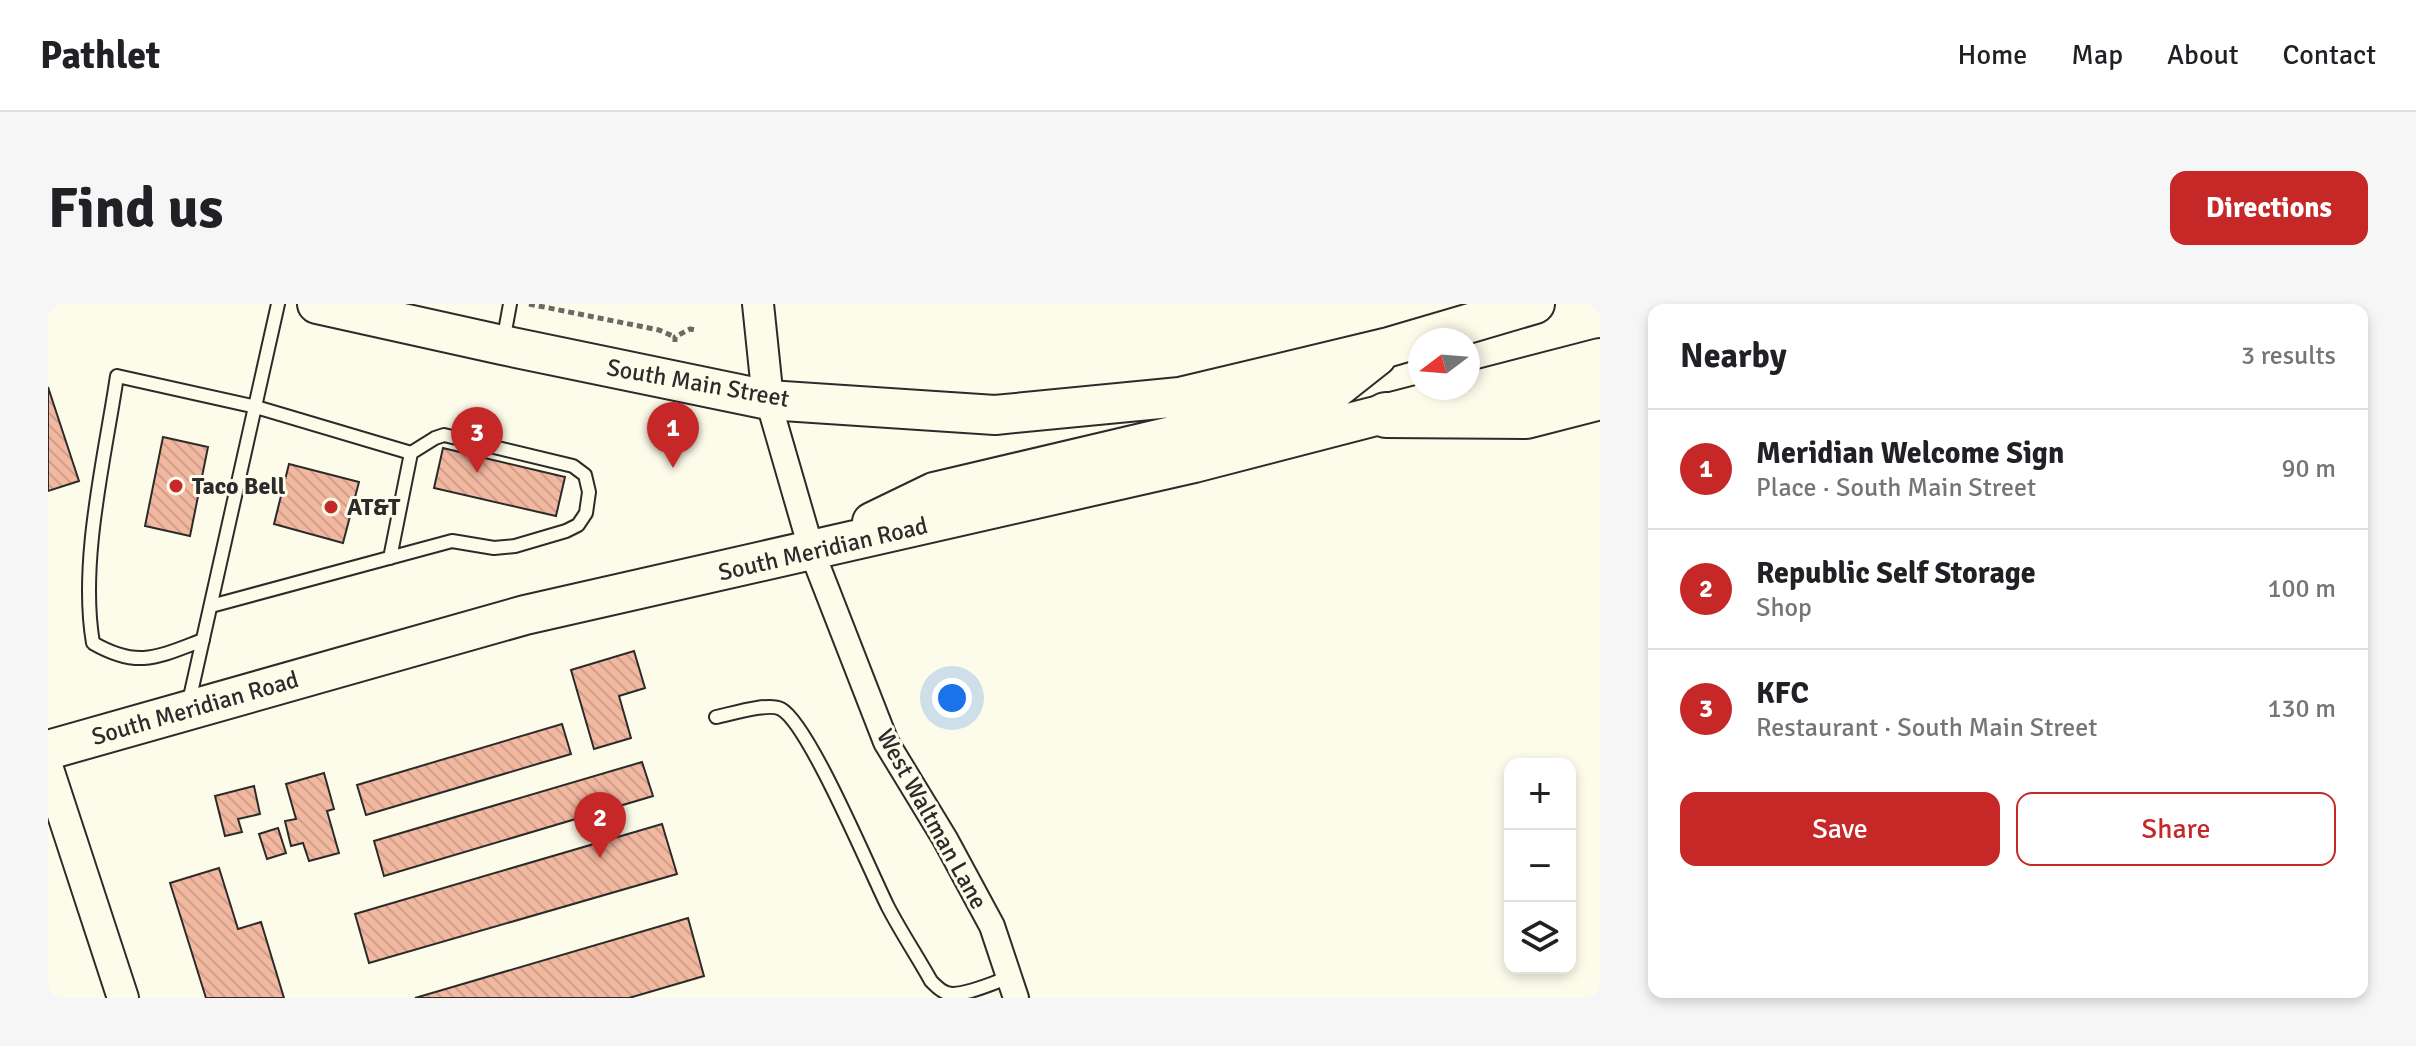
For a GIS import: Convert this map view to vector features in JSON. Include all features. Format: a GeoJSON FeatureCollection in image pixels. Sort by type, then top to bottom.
{"type":"FeatureCollection","features":[{"type":"Feature","properties":{"kind":"highway"},"geometry":{"type":"LineString","coordinates":[[1386,415],[1526,416],[1600,397]]}},
{"type":"Feature","properties":{"kind":"main road","name":"South Main Street"},"geometry":{"type":"LineString","coordinates":[[317,304],[768,400],[995,415],[1180,397],[1389,347]]}},
{"type":"Feature","properties":{"kind":"main road"},"geometry":{"type":"LineString","coordinates":[[812,552],[934,492],[1320,401],[1389,347],[1535,304]]}},
{"type":"Feature","properties":{"kind":"main road","name":"South Meridian Road"},"geometry":{"type":"LineString","coordinates":[[48,750],[525,615],[1194,463],[1600,358]]}},
{"type":"Feature","properties":{"kind":"street"},"geometry":{"type":"LineString","coordinates":[[758,304],[768,400]]}},
{"type":"Feature","properties":{"kind":"street","name":"West Waltman Lane"},"geometry":{"type":"LineString","coordinates":[[768,400],[812,552],[886,742],[945,839],[992,926],[1013,988]]}},
{"type":"Feature","properties":{"kind":"street"},"geometry":{"type":"LineString","coordinates":[[48,769],[123,998]]}},
{"type":"Feature","properties":{"kind":"lane"},"geometry":{"type":"LineString","coordinates":[[187,709],[278,304]]}},
{"type":"Feature","properties":{"kind":"lane"},"geometry":{"type":"LineString","coordinates":[[502,345],[510,304]]}},
{"type":"Feature","properties":{"kind":"lane"},"geometry":{"type":"LineString","coordinates":[[203,640],[151,660],[111,653],[93,643],[90,626],[91,547],[117,376],[256,407],[411,453],[444,435],[573,466],[585,475],[589,492],[586,513],[578,525],[566,531],[515,546],[494,548],[452,541],[211,606]]}},
{"type":"Feature","properties":{"kind":"lane"},"geometry":{"type":"LineString","coordinates":[[390,558],[411,453]]}},
{"type":"Feature","properties":{"kind":"lane"},"geometry":{"type":"LineString","coordinates":[[716,717],[770,706],[780,708],[791,717],[817,760],[889,910],[931,981],[940,990],[958,994],[1013,988]]}},
{"type":"Feature","properties":{"kind":"path"},"geometry":{"type":"LineString","coordinates":[[529,304],[659,330],[675,340],[690,329],[695,330]]}},
{"type":"Feature","properties":{"kind":"building"},"geometry":{"type":"Polygon","coordinates":[[[48,387],[79,481],[48,491],[48,387]]]}},
{"type":"Feature","properties":{"kind":"building","name":"Taco Bell"},"geometry":{"type":"Polygon","coordinates":[[[163,437],[208,447],[190,536],[145,526],[163,437]]]}},
{"type":"Feature","properties":{"kind":"building"},"geometry":{"type":"Polygon","coordinates":[[[443,448],[565,477],[556,516],[434,488],[443,448]]]}},
{"type":"Feature","properties":{"kind":"building"},"geometry":{"type":"Polygon","coordinates":[[[289,464],[359,482],[343,543],[274,524],[289,464]]]}},
{"type":"Feature","properties":{"kind":"building"},"geometry":{"type":"Polygon","coordinates":[[[634,651],[645,688],[619,696],[631,738],[594,749],[571,670],[634,651]]]}},
{"type":"Feature","properties":{"kind":"building"},"geometry":{"type":"Polygon","coordinates":[[[562,724],[571,754],[366,815],[357,785],[562,724]]]}},
{"type":"Feature","properties":{"kind":"building"},"geometry":{"type":"Polygon","coordinates":[[[642,762],[653,796],[384,876],[374,841],[642,762]]]}},
{"type":"Feature","properties":{"kind":"building"},"geometry":{"type":"Polygon","coordinates":[[[324,773],[334,809],[327,811],[339,853],[309,861],[303,843],[291,846],[285,821],[296,819],[286,784],[324,773]]]}},
{"type":"Feature","properties":{"kind":"building"},"geometry":{"type":"Polygon","coordinates":[[[254,786],[260,814],[238,819],[242,832],[225,836],[215,796],[254,786]]]}},
{"type":"Feature","properties":{"kind":"building"},"geometry":{"type":"Polygon","coordinates":[[[662,824],[677,874],[369,963],[355,914],[662,824]]]}},
{"type":"Feature","properties":{"kind":"building"},"geometry":{"type":"Polygon","coordinates":[[[278,828],[286,853],[267,859],[259,834],[278,828]]]}},
{"type":"Feature","properties":{"kind":"building"},"geometry":{"type":"Polygon","coordinates":[[[219,868],[238,929],[261,922],[284,998],[206,998],[170,883],[219,868]]]}},
{"type":"Feature","properties":{"kind":"building"},"geometry":{"type":"Polygon","coordinates":[[[688,918],[704,976],[629,998],[415,998],[688,918]]]}},
{"type":"Feature","properties":{"kind":"place","name":"Meridian Welcome Sign"},"geometry":{"type":"Point","coordinates":[673,468]}},
{"type":"Feature","properties":{"kind":"place","name":"KFC"},"geometry":{"type":"Point","coordinates":[477,473]}},
{"type":"Feature","properties":{"kind":"place","name":"Taco Bell"},"geometry":{"type":"Point","coordinates":[176,486]}},
{"type":"Feature","properties":{"kind":"place","name":"AT&T"},"geometry":{"type":"Point","coordinates":[331,507]}},
{"type":"Feature","properties":{"kind":"place","name":"Republic Self Storage"},"geometry":{"type":"Point","coordinates":[600,858]}}]}
